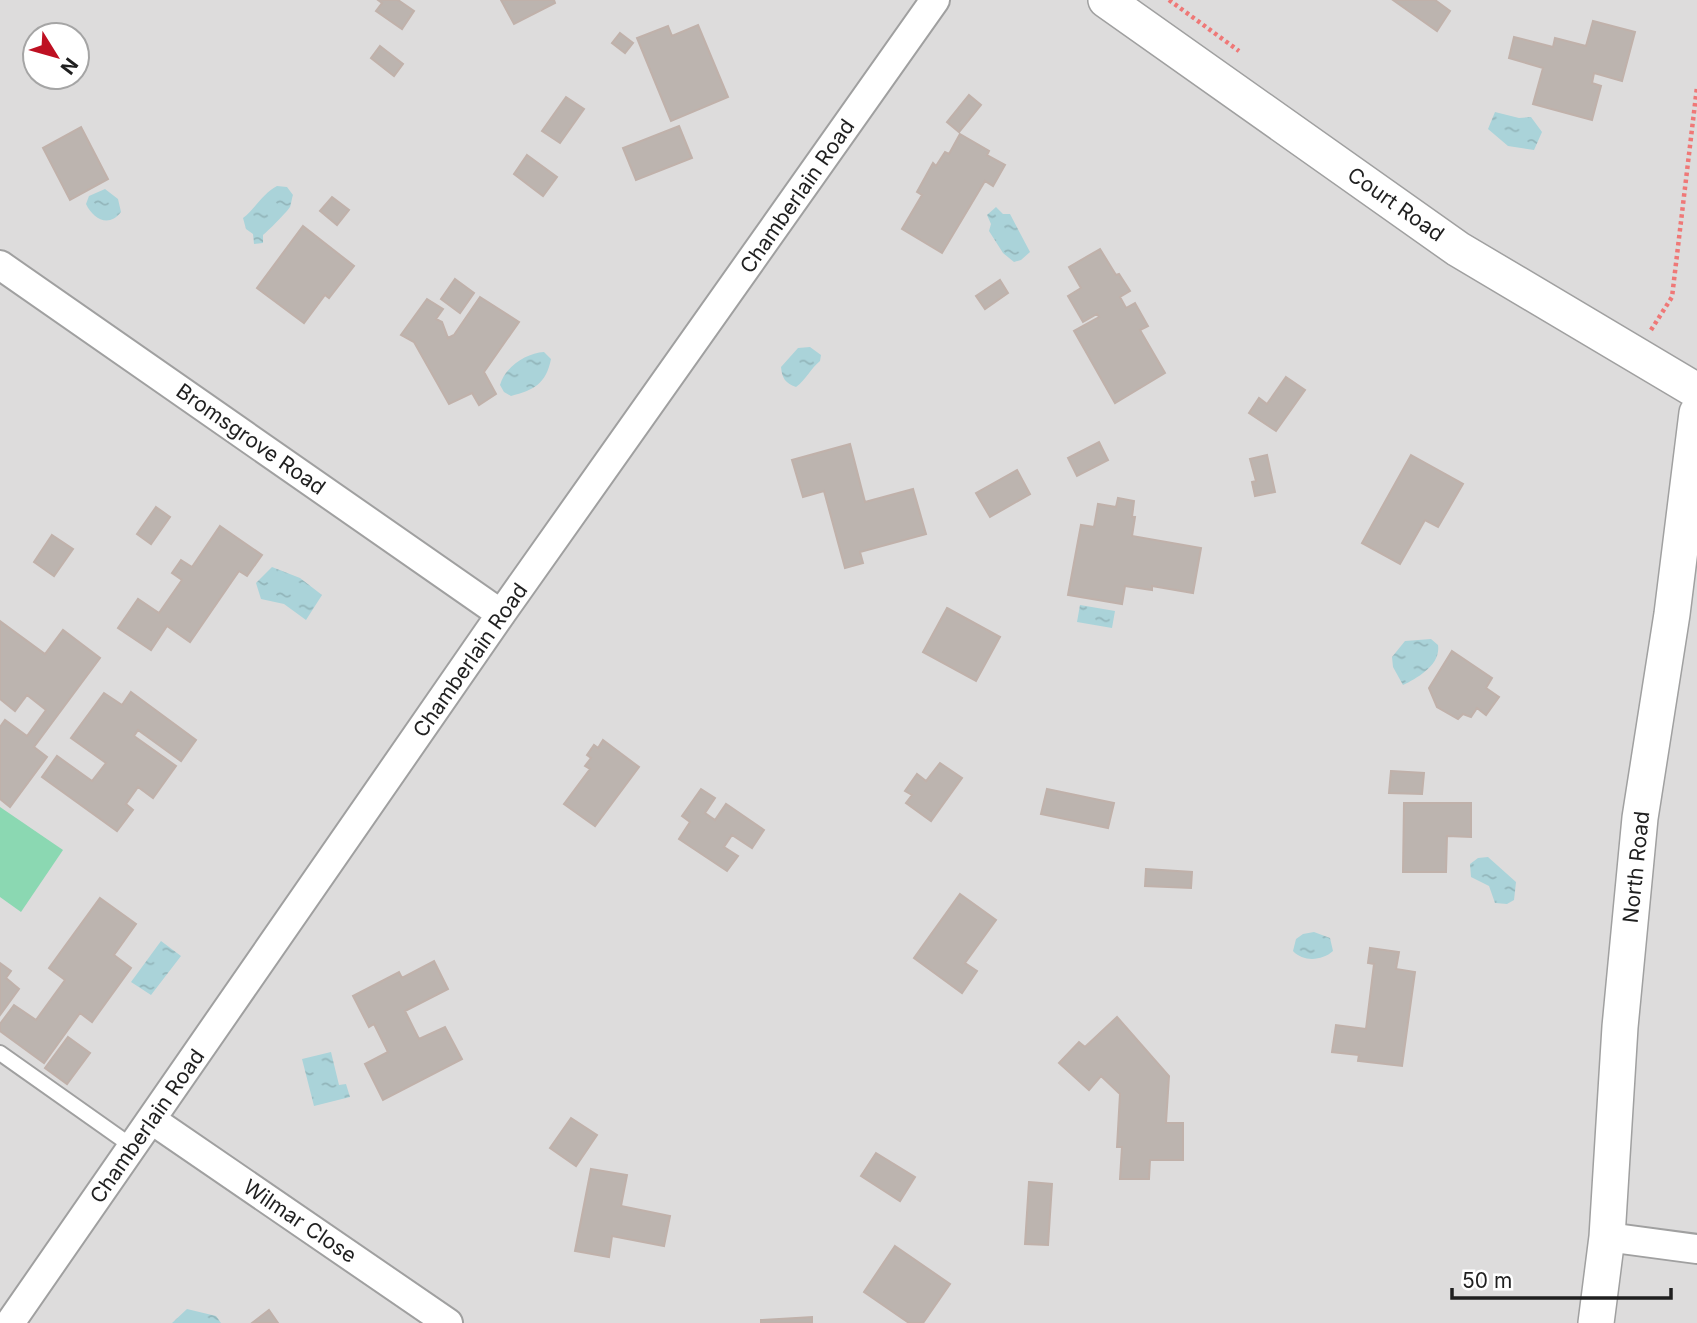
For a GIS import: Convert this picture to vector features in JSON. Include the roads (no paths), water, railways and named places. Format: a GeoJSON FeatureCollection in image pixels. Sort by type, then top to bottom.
{"type":"FeatureCollection","features":[{"type":"Feature","properties":{"kind":"street","name":"Chamberlain Road"},"geometry":{"type":"LineString","coordinates":[[10,1323],[501,614],[935,0]]}},
{"type":"Feature","properties":{"kind":"street","name":"Court Road"},"geometry":{"type":"LineString","coordinates":[[1106,0],[1458,249],[1697,391]]}},
{"type":"Feature","properties":{"kind":"street","name":"Bromsgrove Road"},"geometry":{"type":"LineString","coordinates":[[0,265],[501,614]]}},
{"type":"Feature","properties":{"kind":"street","name":"North Road"},"geometry":{"type":"LineString","coordinates":[[1596,1323],[1607,1237],[1620,1027],[1640,818],[1672,614],[1697,413]]}},
{"type":"Feature","properties":{"kind":"street","name":"Wilmar Close"},"geometry":{"type":"LineString","coordinates":[[152,1120],[448,1323]]}},
{"type":"Feature","properties":{"kind":"street"},"geometry":{"type":"LineString","coordinates":[[1607,1237],[1697,1249]]}},
{"type":"Feature","properties":{"kind":"lane"},"geometry":{"type":"LineString","coordinates":[[0,1053],[133,1147]]}},
{"type":"Feature","properties":{"kind":"water"},"geometry":{"type":"Polygon","coordinates":[[[1495,112],[1519,118],[1531,117],[1542,132],[1534,150],[1508,146],[1488,129],[1495,112]]]}},
{"type":"Feature","properties":{"kind":"water"},"geometry":{"type":"Polygon","coordinates":[[[277,186],[287,187],[293,195],[290,207],[263,235],[263,243],[254,244],[253,234],[246,229],[243,218],[277,186]]]}},
{"type":"Feature","properties":{"kind":"water"},"geometry":{"type":"Polygon","coordinates":[[[105,189],[118,199],[121,212],[111,220],[97,217],[86,204],[89,196],[105,189]]]}},
{"type":"Feature","properties":{"kind":"water"},"geometry":{"type":"Polygon","coordinates":[[[996,207],[1003,214],[1010,214],[1030,252],[1021,260],[1014,262],[1003,253],[989,231],[991,224],[987,215],[996,207]]]}},
{"type":"Feature","properties":{"kind":"water"},"geometry":{"type":"Polygon","coordinates":[[[810,347],[821,355],[820,361],[796,387],[789,384],[781,367],[798,348],[810,347]]]}},
{"type":"Feature","properties":{"kind":"water"},"geometry":{"type":"Polygon","coordinates":[[[544,352],[551,359],[546,374],[538,385],[511,396],[504,392],[500,385],[511,367],[530,355],[544,352]]]}},
{"type":"Feature","properties":{"kind":"water"},"geometry":{"type":"Polygon","coordinates":[[[272,567],[300,578],[322,595],[306,620],[284,604],[261,599],[256,583],[272,567]]]}},
{"type":"Feature","properties":{"kind":"water"},"geometry":{"type":"Polygon","coordinates":[[[1080,605],[1115,611],[1112,628],[1077,622],[1080,605]]]}},
{"type":"Feature","properties":{"kind":"water"},"geometry":{"type":"Polygon","coordinates":[[[1431,639],[1438,645],[1436,659],[1427,670],[1403,685],[1393,667],[1392,657],[1405,641],[1431,639]]]}},
{"type":"Feature","properties":{"kind":"water"},"geometry":{"type":"Polygon","coordinates":[[[1488,857],[1516,882],[1514,900],[1507,904],[1495,903],[1489,886],[1471,877],[1470,864],[1478,858],[1488,857]]]}},
{"type":"Feature","properties":{"kind":"water"},"geometry":{"type":"Polygon","coordinates":[[[1314,932],[1330,938],[1333,951],[1324,957],[1313,959],[1297,955],[1293,951],[1296,939],[1303,934],[1314,932]]]}},
{"type":"Feature","properties":{"kind":"water"},"geometry":{"type":"Polygon","coordinates":[[[161,941],[181,956],[151,995],[131,982],[161,941]]]}},
{"type":"Feature","properties":{"kind":"water"},"geometry":{"type":"Polygon","coordinates":[[[331,1052],[339,1085],[346,1084],[350,1097],[314,1106],[302,1059],[331,1052]]]}},
{"type":"Feature","properties":{"kind":"water"},"geometry":{"type":"Polygon","coordinates":[[[187,1309],[216,1316],[221,1323],[172,1323],[187,1309]]]}}]}
